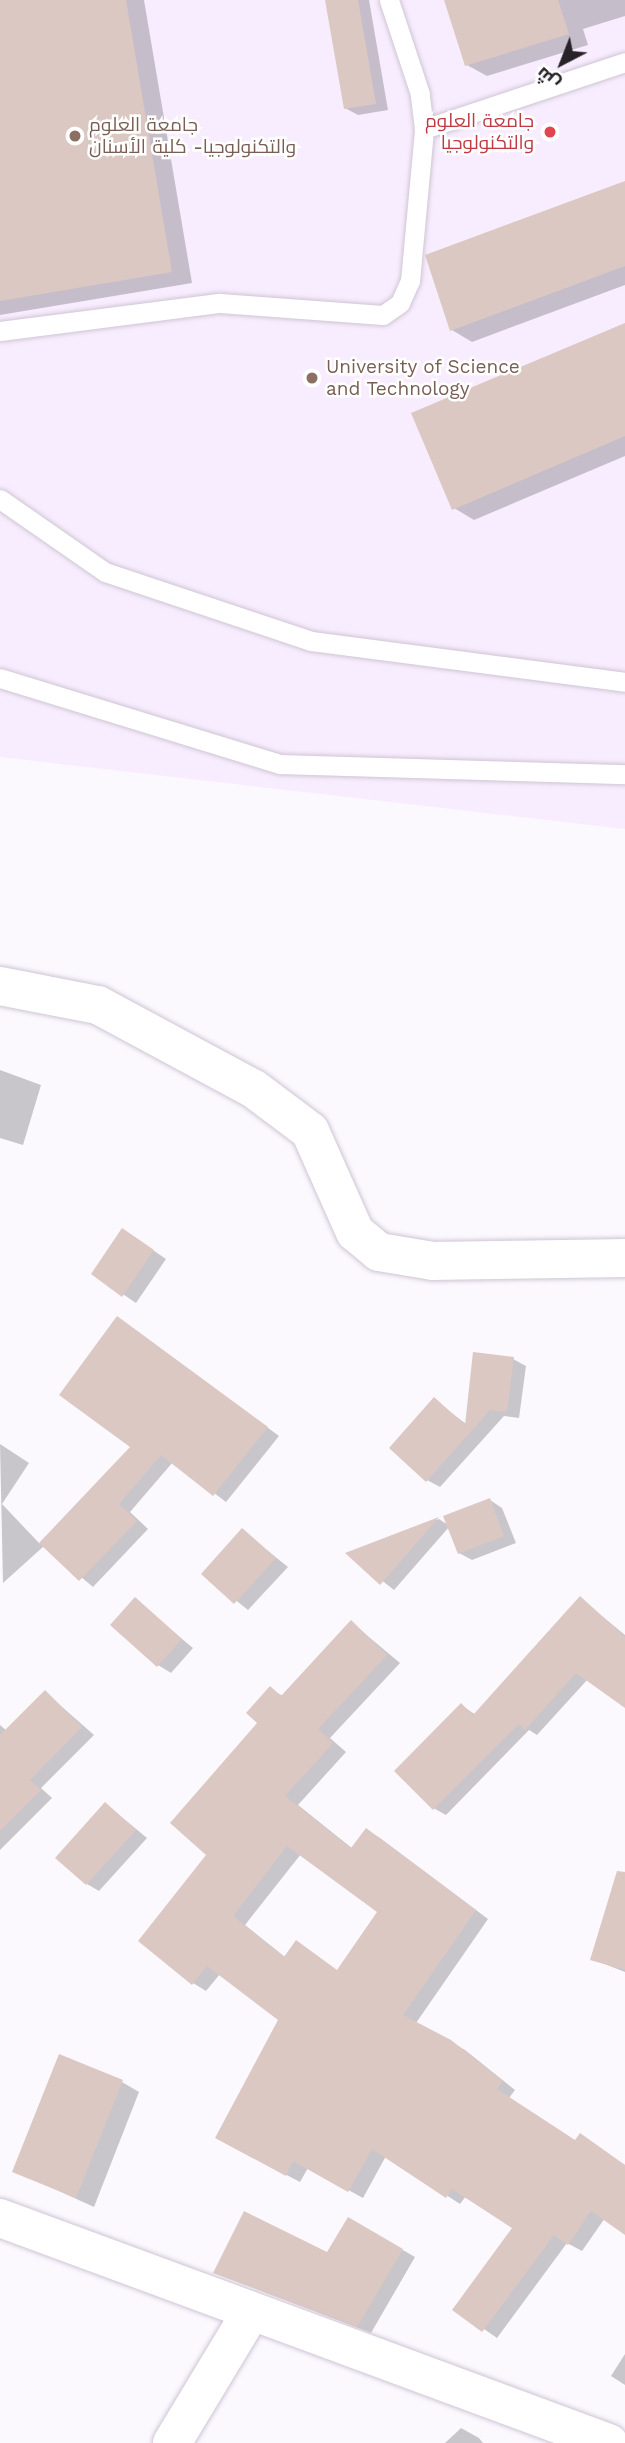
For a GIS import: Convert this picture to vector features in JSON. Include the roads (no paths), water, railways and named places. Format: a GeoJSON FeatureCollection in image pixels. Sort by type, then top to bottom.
{"type":"FeatureCollection","features":[{"type":"Feature","properties":{"kind":"street"},"geometry":{"type":"LineString","coordinates":[[0,986],[98,1005],[254,1088],[310,1131],[355,1232],[379,1252],[433,1261],[625,1258]]}},
{"type":"Feature","properties":{"kind":"street"},"geometry":{"type":"LineString","coordinates":[[0,2218],[609,2443]]}},
{"type":"Feature","properties":{"kind":"street"},"geometry":{"type":"LineString","coordinates":[[172,2443],[251,2312]]}},
{"type":"Feature","properties":{"kind":"lane"},"geometry":{"type":"LineString","coordinates":[[0,331],[220,303],[383,315],[400,303],[410,281],[424,129],[420,94],[389,0]]}},
{"type":"Feature","properties":{"kind":"lane"},"geometry":{"type":"LineString","coordinates":[[424,129],[625,62]]}},
{"type":"Feature","properties":{"kind":"lane"},"geometry":{"type":"LineString","coordinates":[[0,499],[105,572],[311,641],[625,682]]}},
{"type":"Feature","properties":{"kind":"lane"},"geometry":{"type":"LineString","coordinates":[[0,678],[280,764],[625,774]]}},
{"type":"Feature","properties":{"kind":"place","name":"جامعة العلوم والتكنولوجيا"},"geometry":{"type":"Point","coordinates":[550,132]}},
{"type":"Feature","properties":{"kind":"place","name":"جامعة العلوم والتكنولوجيا- كلية الأسنان"},"geometry":{"type":"Point","coordinates":[75,136]}},
{"type":"Feature","properties":{"kind":"place","name":"University of Science and Technology"},"geometry":{"type":"Point","coordinates":[312,378]}}]}
